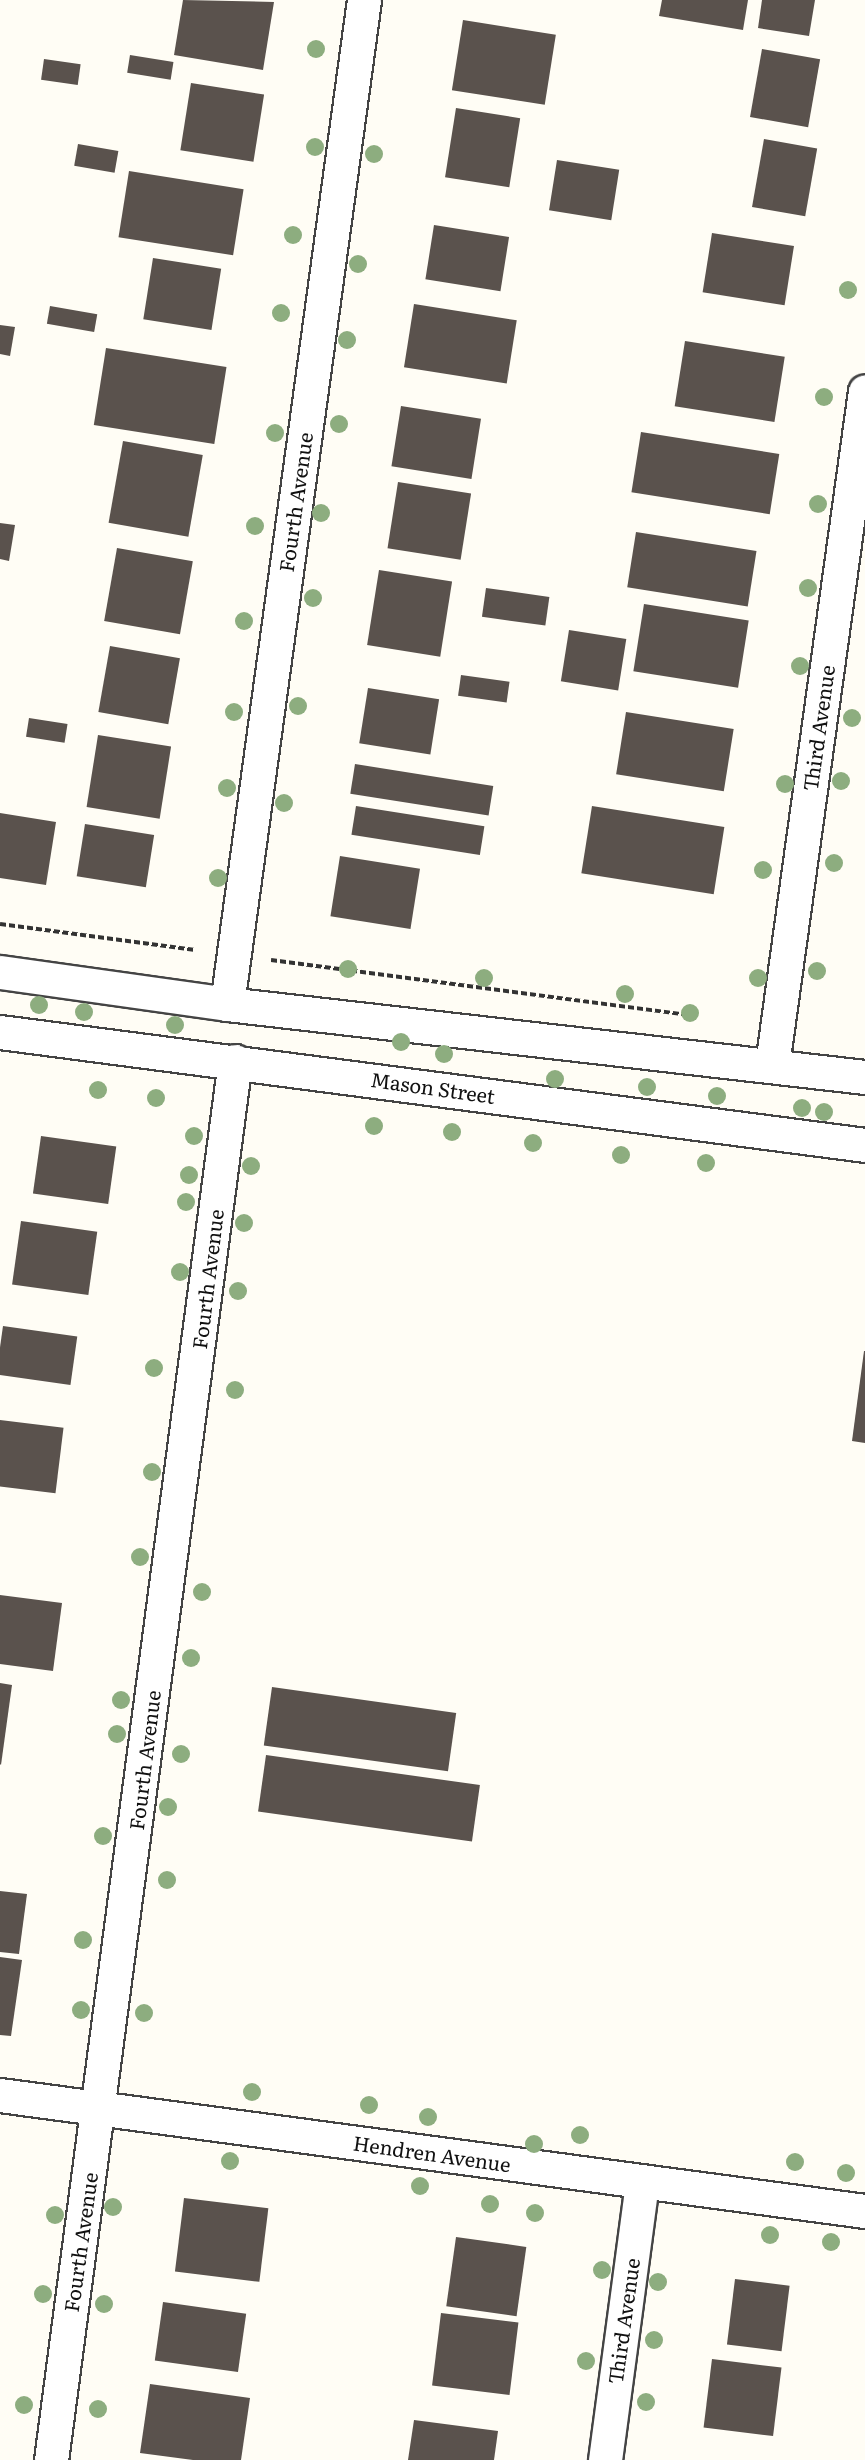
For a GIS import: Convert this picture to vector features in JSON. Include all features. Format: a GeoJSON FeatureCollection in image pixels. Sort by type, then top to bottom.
{"type":"FeatureCollection","features":[{"type":"Feature","properties":{"kind":"street","name":"Fourth Avenue"},"geometry":{"type":"LineString","coordinates":[[227,1004],[364,0]]}},
{"type":"Feature","properties":{"kind":"street","name":"Third Avenue"},"geometry":{"type":"LineString","coordinates":[[772,1065],[865,391]]}},
{"type":"Feature","properties":{"kind":"street"},"geometry":{"type":"LineString","coordinates":[[0,972],[227,1004],[865,1077]]}},
{"type":"Feature","properties":{"kind":"street","name":"Mason Street"},"geometry":{"type":"LineString","coordinates":[[0,1032],[865,1145]]}},
{"type":"Feature","properties":{"kind":"street","name":"Fourth Avenue"},"geometry":{"type":"LineString","coordinates":[[51,2460],[235,1061]]}},
{"type":"Feature","properties":{"kind":"street","name":"Hendren Avenue"},"geometry":{"type":"LineString","coordinates":[[0,2095],[865,2211]]}},
{"type":"Feature","properties":{"kind":"street","name":"Third Avenue"},"geometry":{"type":"LineString","coordinates":[[605,2460],[642,2181]]}},
{"type":"Feature","properties":{"kind":"path"},"geometry":{"type":"LineString","coordinates":[[0,924],[706,1017]]}},
{"type":"Feature","properties":{"kind":"building"},"geometry":{"type":"Polygon","coordinates":[[[183,0],[274,2],[263,70],[174,55],[183,0]]]}},
{"type":"Feature","properties":{"kind":"building"},"geometry":{"type":"Polygon","coordinates":[[[662,0],[748,0],[743,30],[659,16],[662,0]]]}},
{"type":"Feature","properties":{"kind":"building"},"geometry":{"type":"Polygon","coordinates":[[[762,0],[815,0],[809,36],[758,28],[762,0]]]}},
{"type":"Feature","properties":{"kind":"building"},"geometry":{"type":"Polygon","coordinates":[[[463,20],[556,35],[545,105],[452,90],[463,20]]]}},
{"type":"Feature","properties":{"kind":"building"},"geometry":{"type":"Polygon","coordinates":[[[762,49],[820,59],[808,127],[750,117],[762,49]]]}},
{"type":"Feature","properties":{"kind":"building"},"geometry":{"type":"Polygon","coordinates":[[[130,55],[173,62],[171,80],[127,73],[130,55]]]}},
{"type":"Feature","properties":{"kind":"building"},"geometry":{"type":"Polygon","coordinates":[[[44,59],[81,64],[78,85],[41,80],[44,59]]]}},
{"type":"Feature","properties":{"kind":"building"},"geometry":{"type":"Polygon","coordinates":[[[191,83],[264,95],[253,162],[180,150],[191,83]]]}},
{"type":"Feature","properties":{"kind":"building"},"geometry":{"type":"Polygon","coordinates":[[[456,108],[520,118],[509,187],[445,177],[456,108]]]}},
{"type":"Feature","properties":{"kind":"building"},"geometry":{"type":"Polygon","coordinates":[[[764,139],[817,148],[805,216],[752,207],[764,139]]]}},
{"type":"Feature","properties":{"kind":"building"},"geometry":{"type":"Polygon","coordinates":[[[78,144],[118,151],[115,173],[74,166],[78,144]]]}},
{"type":"Feature","properties":{"kind":"building"},"geometry":{"type":"Polygon","coordinates":[[[557,160],[619,170],[611,220],[549,210],[557,160]]]}},
{"type":"Feature","properties":{"kind":"building"},"geometry":{"type":"Polygon","coordinates":[[[129,171],[244,189],[233,255],[119,237],[129,171]]]}},
{"type":"Feature","properties":{"kind":"building"},"geometry":{"type":"Polygon","coordinates":[[[434,225],[509,237],[500,291],[425,279],[434,225]]]}},
{"type":"Feature","properties":{"kind":"building"},"geometry":{"type":"Polygon","coordinates":[[[712,233],[794,246],[785,305],[703,292],[712,233]]]}},
{"type":"Feature","properties":{"kind":"building"},"geometry":{"type":"Polygon","coordinates":[[[153,258],[221,269],[211,330],[143,319],[153,258]]]}},
{"type":"Feature","properties":{"kind":"building"},"geometry":{"type":"Polygon","coordinates":[[[414,304],[517,320],[507,383],[404,367],[414,304]]]}},
{"type":"Feature","properties":{"kind":"building"},"geometry":{"type":"Polygon","coordinates":[[[50,306],[97,314],[94,332],[47,324],[50,306]]]}},
{"type":"Feature","properties":{"kind":"building"},"geometry":{"type":"Polygon","coordinates":[[[0,325],[15,327],[10,356],[0,354],[0,325]]]}},
{"type":"Feature","properties":{"kind":"building"},"geometry":{"type":"Polygon","coordinates":[[[685,341],[785,357],[774,422],[675,406],[685,341]]]}},
{"type":"Feature","properties":{"kind":"building"},"geometry":{"type":"Polygon","coordinates":[[[106,348],[226,367],[214,444],[94,425],[106,348]]]}},
{"type":"Feature","properties":{"kind":"building"},"geometry":{"type":"Polygon","coordinates":[[[401,406],[481,419],[471,479],[391,466],[401,406]]]}},
{"type":"Feature","properties":{"kind":"building"},"geometry":{"type":"Polygon","coordinates":[[[641,432],[779,454],[770,514],[631,492],[641,432]]]}},
{"type":"Feature","properties":{"kind":"building"},"geometry":{"type":"Polygon","coordinates":[[[123,441],[203,455],[188,537],[109,523],[123,441]]]}},
{"type":"Feature","properties":{"kind":"building"},"geometry":{"type":"Polygon","coordinates":[[[398,482],[471,494],[461,560],[388,548],[398,482]]]}},
{"type":"Feature","properties":{"kind":"building"},"geometry":{"type":"Polygon","coordinates":[[[0,523],[15,525],[9,561],[0,559],[0,523]]]}},
{"type":"Feature","properties":{"kind":"building"},"geometry":{"type":"Polygon","coordinates":[[[636,532],[756,551],[748,606],[627,587],[636,532]]]}},
{"type":"Feature","properties":{"kind":"building"},"geometry":{"type":"Polygon","coordinates":[[[117,548],[193,561],[180,634],[104,621],[117,548]]]}},
{"type":"Feature","properties":{"kind":"building"},"geometry":{"type":"Polygon","coordinates":[[[379,570],[452,582],[440,657],[367,645],[379,570]]]}},
{"type":"Feature","properties":{"kind":"building"},"geometry":{"type":"Polygon","coordinates":[[[486,588],[549,597],[545,626],[482,617],[486,588]]]}},
{"type":"Feature","properties":{"kind":"building"},"geometry":{"type":"Polygon","coordinates":[[[644,604],[749,621],[738,688],[633,671],[644,604]]]}},
{"type":"Feature","properties":{"kind":"building"},"geometry":{"type":"Polygon","coordinates":[[[569,630],[626,639],[618,690],[561,681],[569,630]]]}},
{"type":"Feature","properties":{"kind":"building"},"geometry":{"type":"Polygon","coordinates":[[[110,646],[180,658],[168,724],[98,712],[110,646]]]}},
{"type":"Feature","properties":{"kind":"building"},"geometry":{"type":"Polygon","coordinates":[[[461,675],[510,682],[507,703],[458,696],[461,675]]]}},
{"type":"Feature","properties":{"kind":"building"},"geometry":{"type":"Polygon","coordinates":[[[368,688],[439,699],[430,755],[359,743],[368,688]]]}},
{"type":"Feature","properties":{"kind":"building"},"geometry":{"type":"Polygon","coordinates":[[[626,712],[734,729],[724,791],[616,774],[626,712]]]}},
{"type":"Feature","properties":{"kind":"building"},"geometry":{"type":"Polygon","coordinates":[[[29,718],[68,724],[65,743],[26,737],[29,718]]]}},
{"type":"Feature","properties":{"kind":"building"},"geometry":{"type":"Polygon","coordinates":[[[98,735],[171,747],[160,819],[87,807],[98,735]]]}},
{"type":"Feature","properties":{"kind":"building"},"geometry":{"type":"Polygon","coordinates":[[[355,764],[493,786],[489,816],[350,794],[355,764]]]}},
{"type":"Feature","properties":{"kind":"building"},"geometry":{"type":"Polygon","coordinates":[[[356,806],[484,826],[480,855],[351,835],[356,806]]]}},
{"type":"Feature","properties":{"kind":"building"},"geometry":{"type":"Polygon","coordinates":[[[592,806],[724,827],[714,894],[581,873],[592,806]]]}},
{"type":"Feature","properties":{"kind":"building"},"geometry":{"type":"Polygon","coordinates":[[[0,813],[56,822],[46,885],[0,878],[0,813]]]}},
{"type":"Feature","properties":{"kind":"building"},"geometry":{"type":"Polygon","coordinates":[[[85,824],[154,835],[146,887],[77,876],[85,824]]]}},
{"type":"Feature","properties":{"kind":"building"},"geometry":{"type":"Polygon","coordinates":[[[340,856],[420,869],[410,929],[330,916],[340,856]]]}},
{"type":"Feature","properties":{"kind":"building"},"geometry":{"type":"Polygon","coordinates":[[[41,1136],[116,1147],[108,1204],[33,1193],[41,1136]]]}},
{"type":"Feature","properties":{"kind":"building"},"geometry":{"type":"Polygon","coordinates":[[[21,1221],[97,1232],[88,1295],[12,1284],[21,1221]]]}},
{"type":"Feature","properties":{"kind":"building"},"geometry":{"type":"Polygon","coordinates":[[[3,1326],[77,1336],[70,1385],[0,1375],[3,1326]]]}},
{"type":"Feature","properties":{"kind":"building"},"geometry":{"type":"Polygon","coordinates":[[[865,1351],[865,1443],[852,1441],[865,1351]]]}},
{"type":"Feature","properties":{"kind":"building"},"geometry":{"type":"Polygon","coordinates":[[[0,1420],[64,1428],[55,1493],[0,1486],[0,1420]]]}},
{"type":"Feature","properties":{"kind":"building"},"geometry":{"type":"Polygon","coordinates":[[[0,1595],[62,1603],[53,1671],[0,1664],[0,1595]]]}},
{"type":"Feature","properties":{"kind":"building"},"geometry":{"type":"Polygon","coordinates":[[[0,1683],[12,1685],[1,1765],[0,1764],[0,1683]]]}},
{"type":"Feature","properties":{"kind":"building"},"geometry":{"type":"Polygon","coordinates":[[[272,1687],[456,1713],[448,1771],[264,1745],[272,1687]]]}},
{"type":"Feature","properties":{"kind":"building"},"geometry":{"type":"Polygon","coordinates":[[[266,1755],[480,1785],[472,1842],[258,1811],[266,1755]]]}},
{"type":"Feature","properties":{"kind":"building"},"geometry":{"type":"Polygon","coordinates":[[[0,1891],[27,1894],[19,1954],[0,1952],[0,1891]]]}},
{"type":"Feature","properties":{"kind":"building"},"geometry":{"type":"Polygon","coordinates":[[[0,1957],[22,1960],[11,2036],[0,2035],[0,1957]]]}},
{"type":"Feature","properties":{"kind":"building"},"geometry":{"type":"Polygon","coordinates":[[[184,2198],[268,2208],[259,2282],[175,2271],[184,2198]]]}},
{"type":"Feature","properties":{"kind":"building"},"geometry":{"type":"Polygon","coordinates":[[[456,2237],[526,2247],[517,2316],[446,2306],[456,2237]]]}},
{"type":"Feature","properties":{"kind":"building"},"geometry":{"type":"Polygon","coordinates":[[[735,2279],[790,2286],[782,2351],[727,2345],[735,2279]]]}},
{"type":"Feature","properties":{"kind":"building"},"geometry":{"type":"Polygon","coordinates":[[[163,2302],[246,2314],[238,2372],[155,2360],[163,2302]]]}},
{"type":"Feature","properties":{"kind":"building"},"geometry":{"type":"Polygon","coordinates":[[[441,2313],[518,2323],[510,2395],[432,2385],[441,2313]]]}},
{"type":"Feature","properties":{"kind":"building"},"geometry":{"type":"Polygon","coordinates":[[[712,2359],[781,2368],[773,2436],[704,2427],[712,2359]]]}},
{"type":"Feature","properties":{"kind":"building"},"geometry":{"type":"Polygon","coordinates":[[[150,2384],[250,2398],[241,2460],[193,2460],[140,2453],[150,2384]]]}},
{"type":"Feature","properties":{"kind":"building"},"geometry":{"type":"Polygon","coordinates":[[[414,2420],[498,2431],[494,2460],[408,2460],[414,2420]]]}}]}
